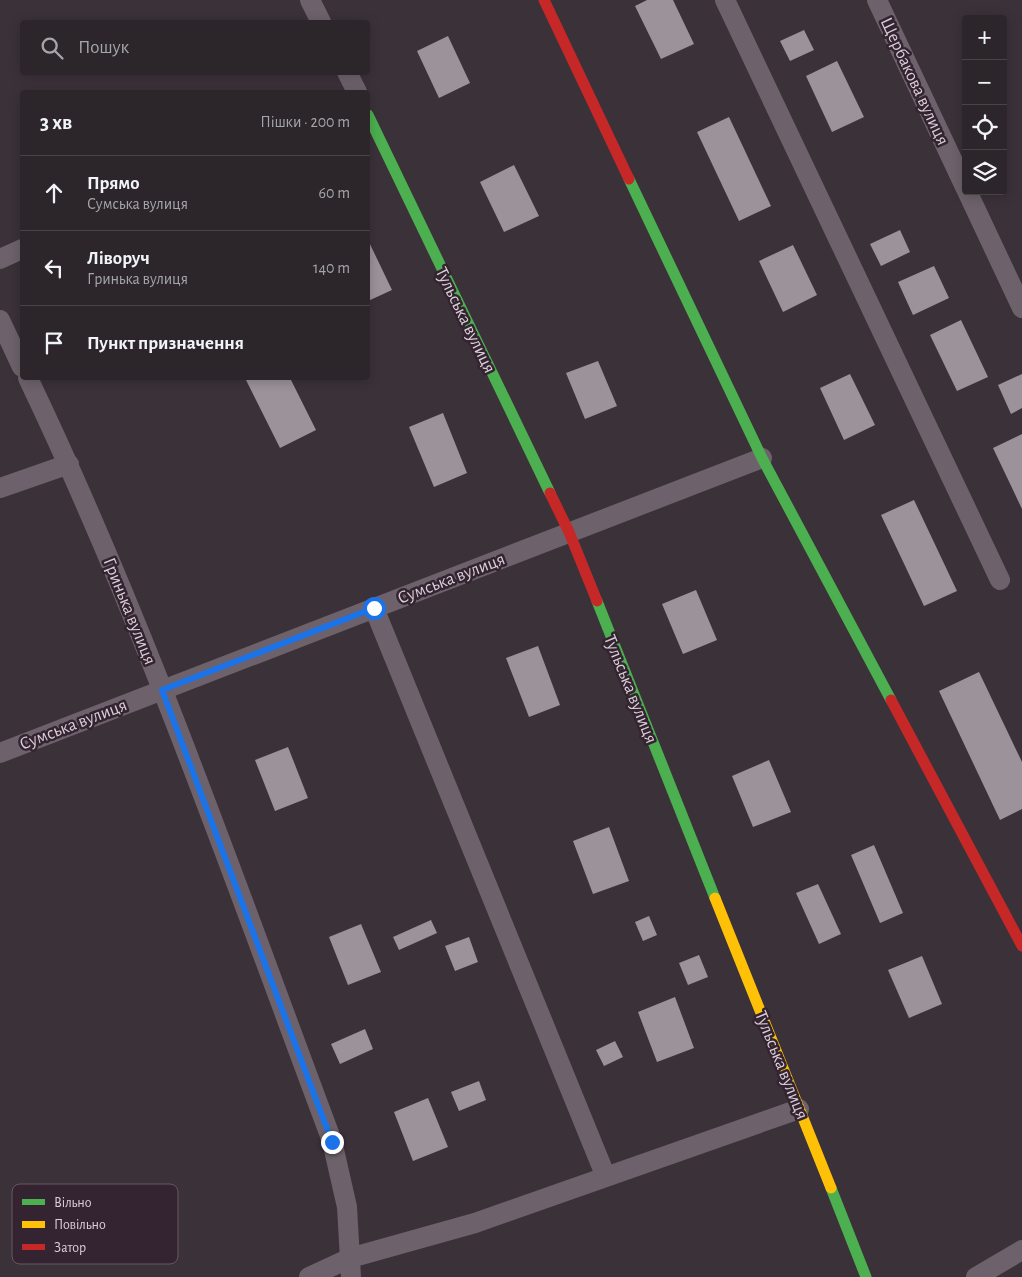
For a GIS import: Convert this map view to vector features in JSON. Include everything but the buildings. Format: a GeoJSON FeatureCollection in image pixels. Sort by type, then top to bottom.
{"type":"FeatureCollection","features":[{"type":"Feature","properties":{"kind":"street"},"geometry":{"type":"LineString","coordinates":[[310,0],[321,20]]}},
{"type":"Feature","properties":{"kind":"street"},"geometry":{"type":"LineString","coordinates":[[544,0],[762,458],[1022,946]]}},
{"type":"Feature","properties":{"kind":"street"},"geometry":{"type":"LineString","coordinates":[[725,0],[1000,580]]}},
{"type":"Feature","properties":{"kind":"street","name":"Щербакова вулиця"},"geometry":{"type":"LineString","coordinates":[[877,0],[962,181]]}},
{"type":"Feature","properties":{"kind":"street"},"geometry":{"type":"LineString","coordinates":[[348,75],[356,90]]}},
{"type":"Feature","properties":{"kind":"street","name":"Тульська вулиця"},"geometry":{"type":"LineString","coordinates":[[370,119],[569,532],[866,1277]]}},
{"type":"Feature","properties":{"kind":"street","name":"Щербакова вулиця"},"geometry":{"type":"LineString","coordinates":[[968,195],[1022,308]]}},
{"type":"Feature","properties":{"kind":"street"},"geometry":{"type":"LineString","coordinates":[[0,259],[20,250]]}},
{"type":"Feature","properties":{"kind":"street"},"geometry":{"type":"LineString","coordinates":[[0,320],[20,363]]}},
{"type":"Feature","properties":{"kind":"street","name":"Гринька вулиця"},"geometry":{"type":"LineString","coordinates":[[29,380],[69,464],[162,690],[332,1142],[347,1207],[351,1267]]}},
{"type":"Feature","properties":{"kind":"street","name":"Сумська вулиця"},"geometry":{"type":"LineString","coordinates":[[0,753],[762,458]]}},
{"type":"Feature","properties":{"kind":"street"},"geometry":{"type":"LineString","coordinates":[[0,488],[69,464]]}},
{"type":"Feature","properties":{"kind":"street"},"geometry":{"type":"LineString","coordinates":[[374,608],[606,1177]]}},
{"type":"Feature","properties":{"kind":"street"},"geometry":{"type":"LineString","coordinates":[[309,1277],[351,1267],[799,1109]]}},
{"type":"Feature","properties":{"kind":"street"},"geometry":{"type":"LineString","coordinates":[[976,1277],[1022,1250]]}},
{"type":"Feature","properties":{"kind":"traffic: fast"},"geometry":{"type":"LineString","coordinates":[[370,119],[550,493]]}},
{"type":"Feature","properties":{"kind":"traffic: fast"},"geometry":{"type":"LineString","coordinates":[[629,179],[762,458],[891,700]]}},
{"type":"Feature","properties":{"kind":"traffic: fast"},"geometry":{"type":"LineString","coordinates":[[597,601],[715,898]]}},
{"type":"Feature","properties":{"kind":"traffic: fast"},"geometry":{"type":"LineString","coordinates":[[831,1188],[866,1277]]}},
{"type":"Feature","properties":{"kind":"traffic: slow"},"geometry":{"type":"LineString","coordinates":[[715,898],[831,1188]]}},
{"type":"Feature","properties":{"kind":"traffic: jam"},"geometry":{"type":"LineString","coordinates":[[544,0],[629,179]]}},
{"type":"Feature","properties":{"kind":"traffic: jam"},"geometry":{"type":"LineString","coordinates":[[550,493],[569,532],[597,601]]}},
{"type":"Feature","properties":{"kind":"traffic: jam"},"geometry":{"type":"LineString","coordinates":[[891,700],[1022,946]]}},
{"type":"Feature","properties":{"kind":"route"},"geometry":{"type":"LineString","coordinates":[[332,1142],[162,690],[374,608]]}}]}
